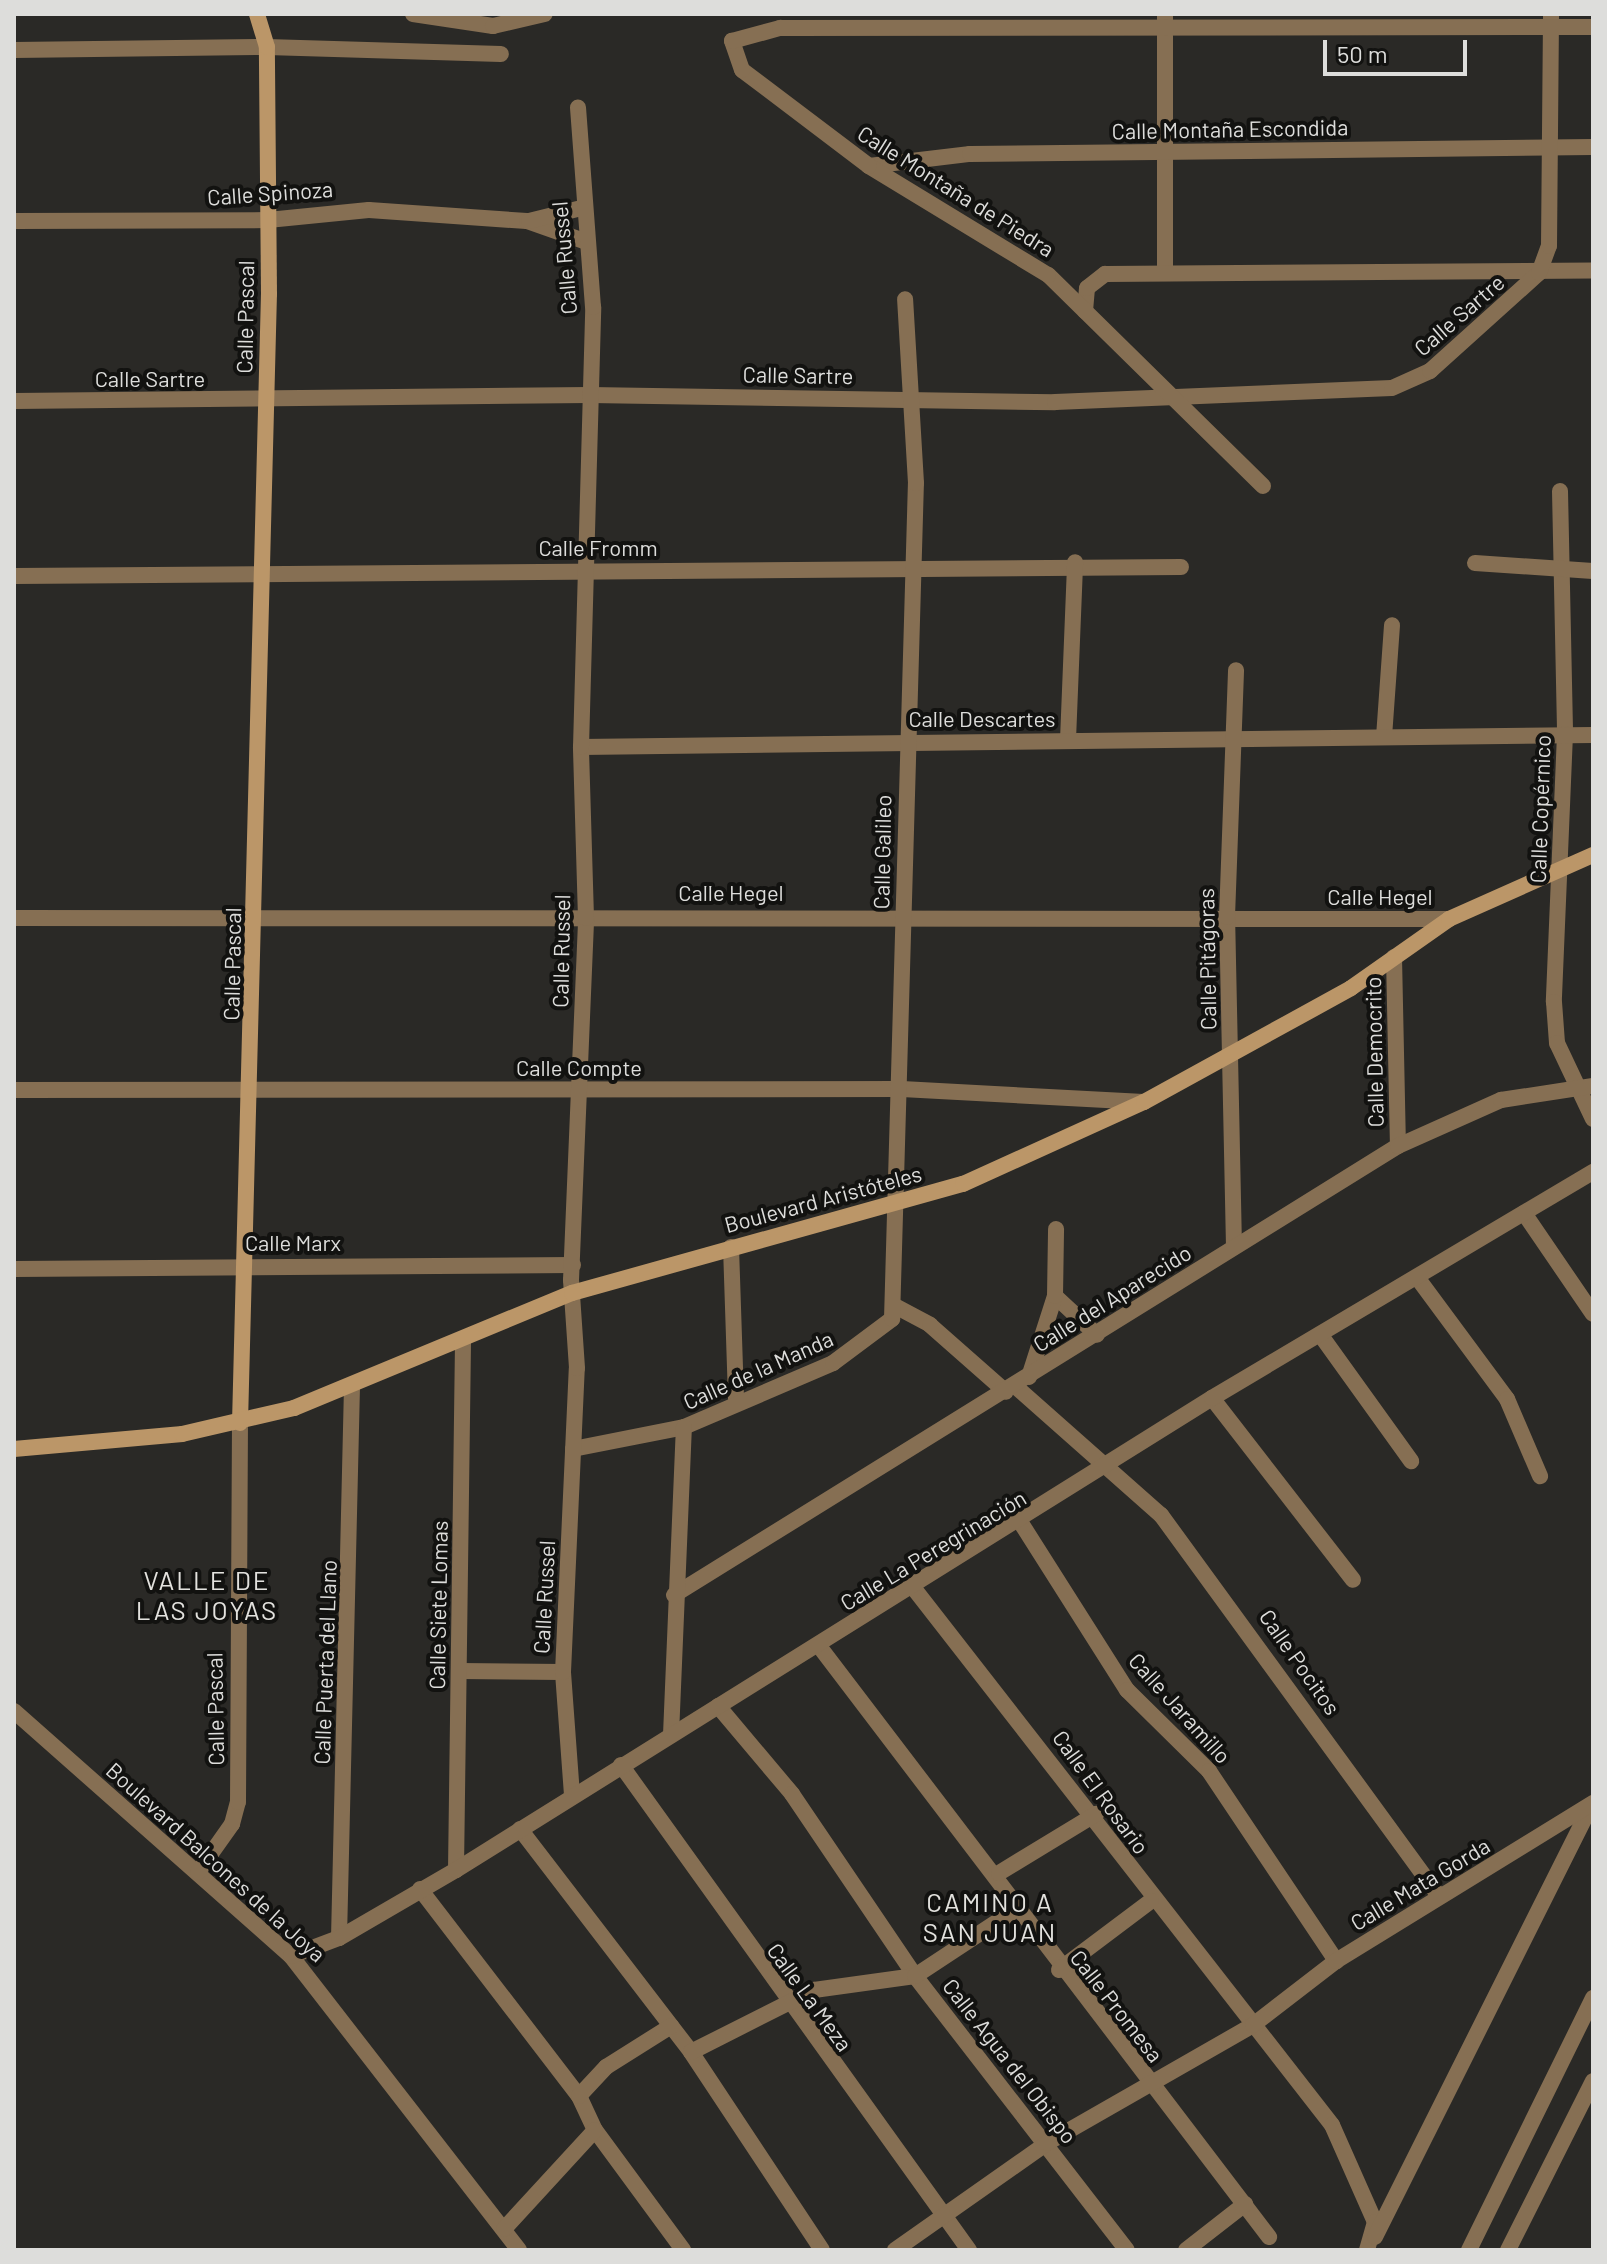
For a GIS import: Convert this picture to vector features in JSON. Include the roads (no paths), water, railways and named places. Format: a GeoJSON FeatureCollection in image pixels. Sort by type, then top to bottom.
{"type":"FeatureCollection","features":[{"type":"Feature","properties":{"kind":"street","name":"Calle Pascal"},"geometry":{"type":"LineString","coordinates":[[198,1872],[238,1802],[240,1423],[252,1089],[259,569],[268,220],[267,47],[257,14]]}},
{"type":"Feature","properties":{"kind":"street"},"geometry":{"type":"LineString","coordinates":[[413,14],[493,26],[545,14]]}},
{"type":"Feature","properties":{"kind":"street"},"geometry":{"type":"LineString","coordinates":[[1539,273],[1549,246],[1551,20]]}},
{"type":"Feature","properties":{"kind":"street"},"geometry":{"type":"LineString","coordinates":[[1165,273],[1165,21],[1551,20],[1593,27]]}},
{"type":"Feature","properties":{"kind":"street","name":"Calle Montaña de Piedra"},"geometry":{"type":"LineString","coordinates":[[1165,21],[741,33],[729,49],[742,70],[869,166],[1004,243],[1085,311],[1165,396],[1263,486]]}},
{"type":"Feature","properties":{"kind":"street"},"geometry":{"type":"LineString","coordinates":[[14,50],[267,47],[501,54]]}},
{"type":"Feature","properties":{"kind":"street","name":"Calle Russel"},"geometry":{"type":"LineString","coordinates":[[572,1795],[563,1672],[573,1449],[572,1293],[586,918],[581,747],[583,571],[593,307],[581,208],[578,108]]}},
{"type":"Feature","properties":{"kind":"street","name":"Calle Montaña Escondida"},"geometry":{"type":"LineString","coordinates":[[869,166],[936,155],[1593,147]]}},
{"type":"Feature","properties":{"kind":"street","name":"Calle Spinoza"},"geometry":{"type":"LineString","coordinates":[[527,221],[581,208]]}},
{"type":"Feature","properties":{"kind":"street","name":"Calle Spinoza"},"geometry":{"type":"LineString","coordinates":[[14,221],[268,220],[369,210],[527,221],[584,241]]}},
{"type":"Feature","properties":{"kind":"street"},"geometry":{"type":"LineString","coordinates":[[1085,311],[1087,288],[1105,274],[1593,271]]}},
{"type":"Feature","properties":{"kind":"street","name":"Calle Sartre"},"geometry":{"type":"LineString","coordinates":[[14,401],[265,401],[590,395],[910,398],[1357,392],[1413,382],[1539,273]]}},
{"type":"Feature","properties":{"kind":"street","name":"Calle Galileo"},"geometry":{"type":"LineString","coordinates":[[895,1306],[894,1202],[902,1089],[906,741],[912,568],[910,398],[905,299]]}},
{"type":"Feature","properties":{"kind":"street","name":"Calle Copérnico"},"geometry":{"type":"LineString","coordinates":[[1560,491],[1558,568],[1565,734],[1554,1002],[1572,1087],[1593,1119]]}},
{"type":"Feature","properties":{"kind":"street"},"geometry":{"type":"LineString","coordinates":[[1068,740],[1075,562]]}},
{"type":"Feature","properties":{"kind":"street","name":"Calle Fromm"},"geometry":{"type":"LineString","coordinates":[[14,576],[259,569],[583,571],[912,568],[1075,562],[1181,567]]}},
{"type":"Feature","properties":{"kind":"street"},"geometry":{"type":"LineString","coordinates":[[1475,563],[1593,571]]}},
{"type":"Feature","properties":{"kind":"street"},"geometry":{"type":"LineString","coordinates":[[1384,737],[1392,625]]}},
{"type":"Feature","properties":{"kind":"street","name":"Calle Pitágoras"},"geometry":{"type":"LineString","coordinates":[[1234,1247],[1227,917],[1236,670]]}},
{"type":"Feature","properties":{"kind":"street","name":"Calle Descartes"},"geometry":{"type":"LineString","coordinates":[[581,747],[1593,735]]}},
{"type":"Feature","properties":{"kind":"street","name":"Boulevard Aristóteles"},"geometry":{"type":"LineString","coordinates":[[14,1449],[240,1423],[352,1386],[572,1293],[963,1184],[1144,1102],[1232,1055],[1394,957],[1449,919],[1593,855]]}},
{"type":"Feature","properties":{"kind":"street","name":"Calle Hegel"},"geometry":{"type":"LineString","coordinates":[[14,918],[1449,919]]}},
{"type":"Feature","properties":{"kind":"street","name":"Calle Democrito"},"geometry":{"type":"LineString","coordinates":[[1394,957],[1398,1146]]}},
{"type":"Feature","properties":{"kind":"street","name":"Calle del Aparecido"},"geometry":{"type":"LineString","coordinates":[[674,1595],[1398,1146],[1501,1100],[1593,1086]]}},
{"type":"Feature","properties":{"kind":"street","name":"Calle Compte"},"geometry":{"type":"LineString","coordinates":[[14,1090],[902,1089],[1144,1102]]}},
{"type":"Feature","properties":{"kind":"street","name":"Calle La Peregrinación"},"geometry":{"type":"LineString","coordinates":[[291,1956],[339,1938],[456,1870],[912,1586],[1021,1523],[1212,1398],[1419,1280],[1593,1172]]}},
{"type":"Feature","properties":{"kind":"street"},"geometry":{"type":"LineString","coordinates":[[1524,1213],[1593,1314]]}},
{"type":"Feature","properties":{"kind":"street"},"geometry":{"type":"LineString","coordinates":[[1016,1385],[1055,1296],[1056,1229]]}},
{"type":"Feature","properties":{"kind":"street"},"geometry":{"type":"LineString","coordinates":[[731,1247],[736,1399]]}},
{"type":"Feature","properties":{"kind":"street","name":"Calle Marx"},"geometry":{"type":"LineString","coordinates":[[14,1269],[573,1265]]}},
{"type":"Feature","properties":{"kind":"street"},"geometry":{"type":"LineString","coordinates":[[1419,1280],[1507,1399],[1540,1476]]}},
{"type":"Feature","properties":{"kind":"street"},"geometry":{"type":"LineString","coordinates":[[1055,1296],[1097,1335]]}},
{"type":"Feature","properties":{"kind":"street"},"geometry":{"type":"LineString","coordinates":[[895,1306],[930,1325],[1016,1385],[1107,1469]]}},
{"type":"Feature","properties":{"kind":"street","name":"Calle de la Manda"},"geometry":{"type":"LineString","coordinates":[[573,1449],[684,1427],[736,1399],[833,1363],[882,1331],[895,1306]]}},
{"type":"Feature","properties":{"kind":"street"},"geometry":{"type":"LineString","coordinates":[[1322,1337],[1411,1461]]}},
{"type":"Feature","properties":{"kind":"street","name":"Calle Siete Lomas"},"geometry":{"type":"LineString","coordinates":[[456,1870],[463,1340]]}},
{"type":"Feature","properties":{"kind":"street","name":"Calle Puerta del Llano"},"geometry":{"type":"LineString","coordinates":[[339,1938],[352,1386]]}},
{"type":"Feature","properties":{"kind":"street"},"geometry":{"type":"LineString","coordinates":[[1212,1398],[1353,1580]]}},
{"type":"Feature","properties":{"kind":"street"},"geometry":{"type":"LineString","coordinates":[[671,1735],[674,1595],[684,1427]]}},
{"type":"Feature","properties":{"kind":"street","name":"Calle Pocitos"},"geometry":{"type":"LineString","coordinates":[[1107,1469],[1161,1515],[1209,1574],[1439,1896]]}},
{"type":"Feature","properties":{"kind":"street","name":"Calle Jaramillo"},"geometry":{"type":"LineString","coordinates":[[1021,1523],[1127,1690],[1209,1771],[1336,1961]]}},
{"type":"Feature","properties":{"kind":"street","name":"Calle El Rosario"},"geometry":{"type":"LineString","coordinates":[[912,1586],[1096,1814],[1151,1901],[1332,2125],[1375,2222],[1367,2250]]}},
{"type":"Feature","properties":{"kind":"street","name":"Calle Promesa"},"geometry":{"type":"LineString","coordinates":[[819,1646],[999,1873],[1059,1970],[1269,2237]]}},
{"type":"Feature","properties":{"kind":"street"},"geometry":{"type":"LineString","coordinates":[[460,1671],[563,1672]]}},
{"type":"Feature","properties":{"kind":"street","name":"Calle Agua del Obispo"},"geometry":{"type":"LineString","coordinates":[[718,1706],[792,1794],[915,1976],[1127,2250]]}},
{"type":"Feature","properties":{"kind":"street","name":"Boulevard Balcones de la Joya"},"geometry":{"type":"LineString","coordinates":[[14,1711],[291,1956],[519,2250]]}},
{"type":"Feature","properties":{"kind":"street","name":"Calle La Meza"},"geometry":{"type":"LineString","coordinates":[[621,1765],[786,2002],[969,2250]]}},
{"type":"Feature","properties":{"kind":"street","name":"Calle Mata Gorda"},"geometry":{"type":"LineString","coordinates":[[895,2250],[941,2214],[1047,2143],[1146,2080],[1253,2025],[1336,1961],[1593,1803],[1393,2205],[1367,2250]]}},
{"type":"Feature","properties":{"kind":"street"},"geometry":{"type":"LineString","coordinates":[[999,1873],[1096,1814]]}},
{"type":"Feature","properties":{"kind":"street"},"geometry":{"type":"LineString","coordinates":[[520,1829],[691,2052],[822,2250]]}},
{"type":"Feature","properties":{"kind":"street"},"geometry":{"type":"LineString","coordinates":[[420,1889],[579,2096],[595,2130],[683,2250]]}},
{"type":"Feature","properties":{"kind":"street"},"geometry":{"type":"LineString","coordinates":[[1059,1970],[1151,1901]]}},
{"type":"Feature","properties":{"kind":"street"},"geometry":{"type":"LineString","coordinates":[[691,2052],[786,2002],[839,1984],[915,1976],[1018,1908]]}},
{"type":"Feature","properties":{"kind":"street"},"geometry":{"type":"LineString","coordinates":[[1469,2250],[1593,1998]]}},
{"type":"Feature","properties":{"kind":"street"},"geometry":{"type":"LineString","coordinates":[[579,2096],[606,2067],[671,2026]]}},
{"type":"Feature","properties":{"kind":"street"},"geometry":{"type":"LineString","coordinates":[[1508,2250],[1593,2081]]}},
{"type":"Feature","properties":{"kind":"street"},"geometry":{"type":"LineString","coordinates":[[504,2229],[595,2130]]}},
{"type":"Feature","properties":{"kind":"street"},"geometry":{"type":"LineString","coordinates":[[1186,2250],[1245,2204]]}},
{"type":"Feature","properties":{"kind":"district","name":"VALLE DE LAS JOYAS"},"geometry":{"type":"Point","coordinates":[207,1595]}},
{"type":"Feature","properties":{"kind":"district","name":"CAMINO A SAN JUAN"},"geometry":{"type":"Point","coordinates":[990,1917]}}]}
